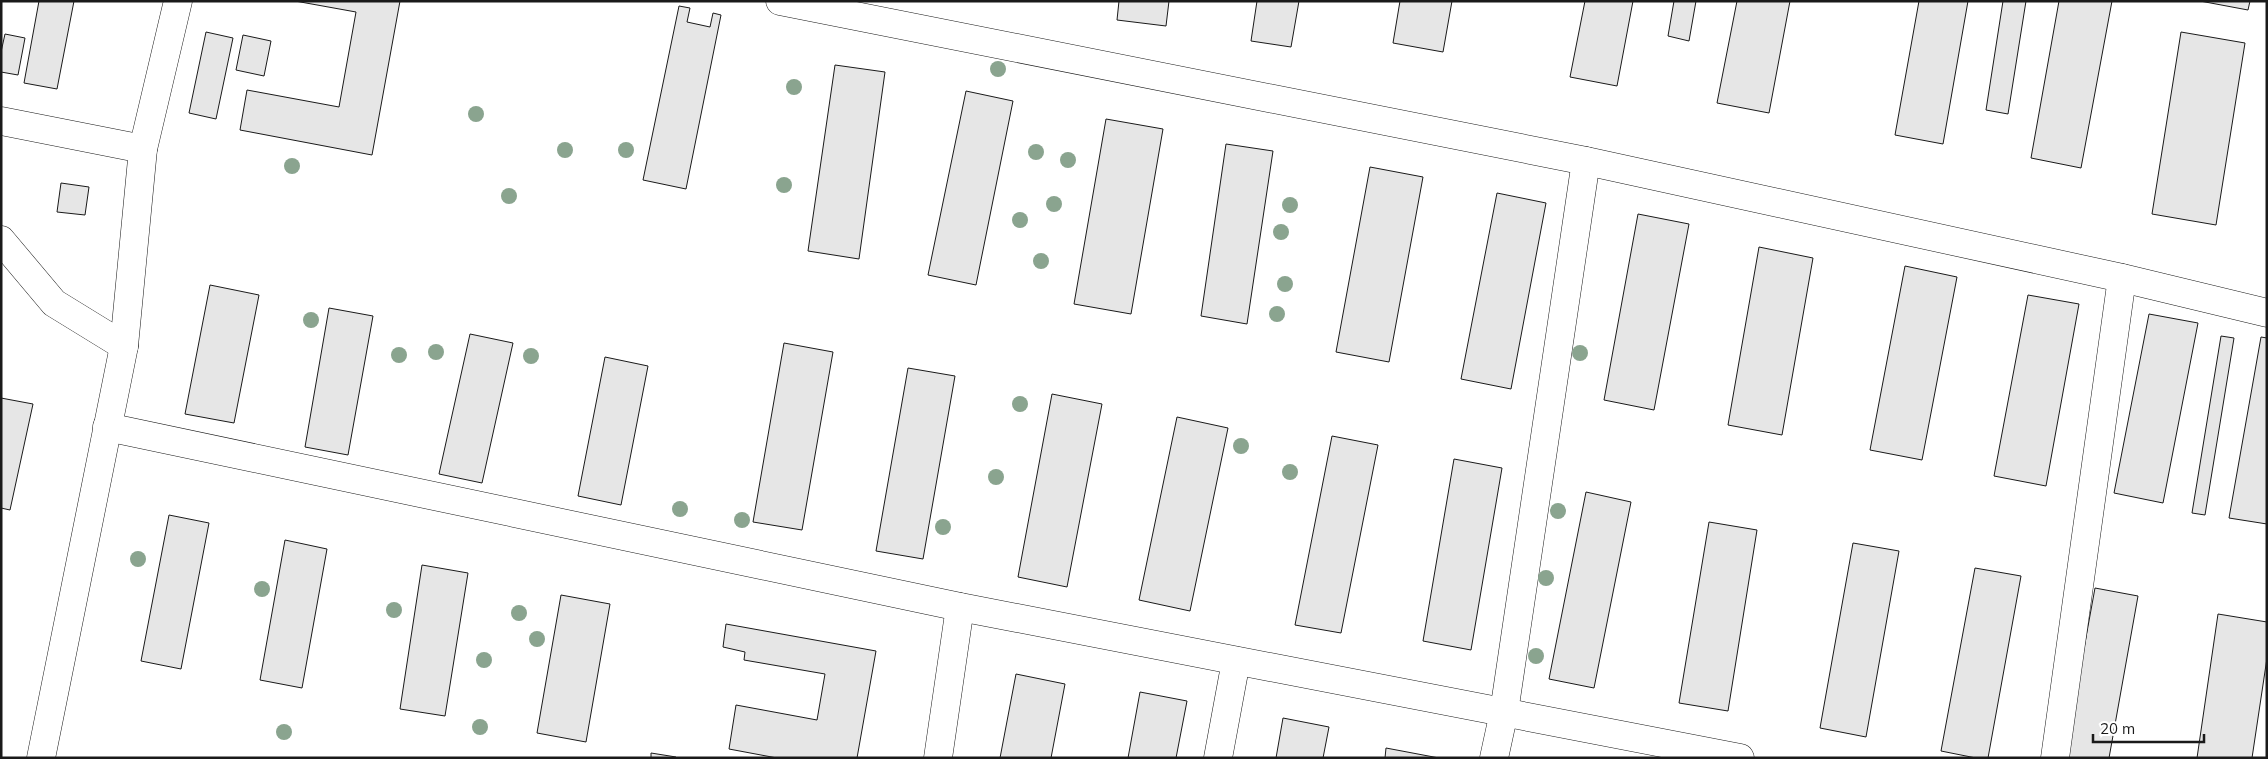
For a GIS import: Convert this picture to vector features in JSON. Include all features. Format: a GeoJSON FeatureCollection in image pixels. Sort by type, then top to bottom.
{"type":"FeatureCollection","features":[{"type":"Feature","properties":{"kind":"street"},"geometry":{"type":"LineString","coordinates":[[41,758],[124,346],[143,149],[178,1]]}},
{"type":"Feature","properties":{"kind":"street"},"geometry":{"type":"LineString","coordinates":[[780,1],[1586,161],[2122,278],[2267,312]]}},
{"type":"Feature","properties":{"kind":"street"},"geometry":{"type":"LineString","coordinates":[[1,121],[143,149]]}},
{"type":"Feature","properties":{"kind":"street"},"geometry":{"type":"LineString","coordinates":[[1494,758],[1504,712],[1586,161]]}},
{"type":"Feature","properties":{"kind":"street"},"geometry":{"type":"LineString","coordinates":[[1,240],[54,303],[124,346]]}},
{"type":"Feature","properties":{"kind":"street"},"geometry":{"type":"LineString","coordinates":[[2056,758],[2122,278]]}},
{"type":"Feature","properties":{"kind":"street"},"geometry":{"type":"LineString","coordinates":[[107,427],[960,607],[1740,758]]}},
{"type":"Feature","properties":{"kind":"street"},"geometry":{"type":"LineString","coordinates":[[938,758],[960,607]]}},
{"type":"Feature","properties":{"kind":"street"},"geometry":{"type":"LineString","coordinates":[[1218,758],[1236,661]]}},
{"type":"Feature","properties":{"kind":"building"},"geometry":{"type":"Polygon","coordinates":[[[39,1],[74,1],[57,89],[24,83],[39,1]]]}},
{"type":"Feature","properties":{"kind":"building"},"geometry":{"type":"Polygon","coordinates":[[[295,1],[400,1],[372,155],[240,130],[247,90],[339,107],[356,12],[295,1]]]}},
{"type":"Feature","properties":{"kind":"building"},"geometry":{"type":"Polygon","coordinates":[[[1119,1],[1169,1],[1166,26],[1117,20],[1119,1]]]}},
{"type":"Feature","properties":{"kind":"building"},"geometry":{"type":"Polygon","coordinates":[[[1257,1],[1299,1],[1291,47],[1251,41],[1257,1]]]}},
{"type":"Feature","properties":{"kind":"building"},"geometry":{"type":"Polygon","coordinates":[[[1400,1],[1452,1],[1443,52],[1393,43],[1400,1]]]}},
{"type":"Feature","properties":{"kind":"building"},"geometry":{"type":"Polygon","coordinates":[[[1585,1],[1633,1],[1617,86],[1570,77],[1585,1]]]}},
{"type":"Feature","properties":{"kind":"building"},"geometry":{"type":"Polygon","coordinates":[[[1674,1],[1696,1],[1689,41],[1668,36],[1674,1]]]}},
{"type":"Feature","properties":{"kind":"building"},"geometry":{"type":"Polygon","coordinates":[[[1737,1],[1790,1],[1769,113],[1717,103],[1737,1]]]}},
{"type":"Feature","properties":{"kind":"building"},"geometry":{"type":"Polygon","coordinates":[[[1919,1],[1968,1],[1943,144],[1895,135],[1919,1]]]}},
{"type":"Feature","properties":{"kind":"building"},"geometry":{"type":"Polygon","coordinates":[[[2003,1],[2026,1],[2008,114],[1986,110],[2003,1]]]}},
{"type":"Feature","properties":{"kind":"building"},"geometry":{"type":"Polygon","coordinates":[[[2059,1],[2112,1],[2081,168],[2031,158],[2059,1]]]}},
{"type":"Feature","properties":{"kind":"building"},"geometry":{"type":"Polygon","coordinates":[[[2200,1],[2250,1],[2248,10],[2200,1]]]}},
{"type":"Feature","properties":{"kind":"building"},"geometry":{"type":"Polygon","coordinates":[[[679,6],[690,8],[687,22],[710,27],[713,13],[721,15],[686,189],[643,180],[679,6]]]}},
{"type":"Feature","properties":{"kind":"building"},"geometry":{"type":"Polygon","coordinates":[[[206,32],[233,38],[216,119],[189,113],[206,32]]]}},
{"type":"Feature","properties":{"kind":"building"},"geometry":{"type":"Polygon","coordinates":[[[2181,32],[2245,43],[2216,225],[2152,214],[2181,32]]]}},
{"type":"Feature","properties":{"kind":"building"},"geometry":{"type":"Polygon","coordinates":[[[5,34],[25,38],[18,75],[1,72],[1,52],[5,34]]]}},
{"type":"Feature","properties":{"kind":"building"},"geometry":{"type":"Polygon","coordinates":[[[243,35],[271,41],[264,76],[236,70],[243,35]]]}},
{"type":"Feature","properties":{"kind":"building"},"geometry":{"type":"Polygon","coordinates":[[[835,65],[885,72],[859,259],[808,251],[835,65]]]}},
{"type":"Feature","properties":{"kind":"building"},"geometry":{"type":"Polygon","coordinates":[[[966,91],[1013,101],[976,285],[928,275],[966,91]]]}},
{"type":"Feature","properties":{"kind":"building"},"geometry":{"type":"Polygon","coordinates":[[[1106,119],[1163,129],[1131,314],[1074,304],[1106,119]]]}},
{"type":"Feature","properties":{"kind":"building"},"geometry":{"type":"Polygon","coordinates":[[[1226,144],[1273,151],[1247,324],[1201,316],[1226,144]]]}},
{"type":"Feature","properties":{"kind":"building"},"geometry":{"type":"Polygon","coordinates":[[[1370,167],[1423,177],[1389,362],[1336,352],[1370,167]]]}},
{"type":"Feature","properties":{"kind":"building"},"geometry":{"type":"Polygon","coordinates":[[[61,183],[89,187],[85,215],[57,212],[61,183]]]}},
{"type":"Feature","properties":{"kind":"building"},"geometry":{"type":"Polygon","coordinates":[[[1497,193],[1546,203],[1511,389],[1461,379],[1497,193]]]}},
{"type":"Feature","properties":{"kind":"building"},"geometry":{"type":"Polygon","coordinates":[[[1638,214],[1689,224],[1654,410],[1604,400],[1638,214]]]}},
{"type":"Feature","properties":{"kind":"building"},"geometry":{"type":"Polygon","coordinates":[[[1759,247],[1813,258],[1782,435],[1728,425],[1759,247]]]}},
{"type":"Feature","properties":{"kind":"building"},"geometry":{"type":"Polygon","coordinates":[[[1905,266],[1957,277],[1922,460],[1870,450],[1905,266]]]}},
{"type":"Feature","properties":{"kind":"building"},"geometry":{"type":"Polygon","coordinates":[[[210,285],[259,295],[234,423],[185,414],[210,285]]]}},
{"type":"Feature","properties":{"kind":"building"},"geometry":{"type":"Polygon","coordinates":[[[2028,295],[2079,304],[2046,486],[1994,476],[2028,295]]]}},
{"type":"Feature","properties":{"kind":"building"},"geometry":{"type":"Polygon","coordinates":[[[329,308],[373,316],[348,455],[305,447],[329,308]]]}},
{"type":"Feature","properties":{"kind":"building"},"geometry":{"type":"Polygon","coordinates":[[[2149,314],[2198,323],[2163,503],[2114,493],[2149,314]]]}},
{"type":"Feature","properties":{"kind":"building"},"geometry":{"type":"Polygon","coordinates":[[[470,334],[513,343],[482,483],[439,474],[470,334]]]}},
{"type":"Feature","properties":{"kind":"building"},"geometry":{"type":"Polygon","coordinates":[[[2221,336],[2234,338],[2205,515],[2192,513],[2221,336]]]}},
{"type":"Feature","properties":{"kind":"building"},"geometry":{"type":"Polygon","coordinates":[[[2261,337],[2267,338],[2267,524],[2229,518],[2261,337]]]}},
{"type":"Feature","properties":{"kind":"building"},"geometry":{"type":"Polygon","coordinates":[[[784,343],[833,352],[802,530],[753,522],[784,343]]]}},
{"type":"Feature","properties":{"kind":"building"},"geometry":{"type":"Polygon","coordinates":[[[605,357],[648,366],[621,505],[578,496],[605,357]]]}},
{"type":"Feature","properties":{"kind":"building"},"geometry":{"type":"Polygon","coordinates":[[[908,368],[955,376],[923,559],[876,551],[908,368]]]}},
{"type":"Feature","properties":{"kind":"building"},"geometry":{"type":"Polygon","coordinates":[[[1052,394],[1102,404],[1067,587],[1018,577],[1052,394]]]}},
{"type":"Feature","properties":{"kind":"building"},"geometry":{"type":"Polygon","coordinates":[[[1,398],[33,404],[10,510],[1,508],[1,398]]]}},
{"type":"Feature","properties":{"kind":"building"},"geometry":{"type":"Polygon","coordinates":[[[1177,417],[1228,428],[1190,611],[1139,600],[1177,417]]]}},
{"type":"Feature","properties":{"kind":"building"},"geometry":{"type":"Polygon","coordinates":[[[1332,436],[1378,445],[1341,633],[1295,625],[1332,436]]]}},
{"type":"Feature","properties":{"kind":"building"},"geometry":{"type":"Polygon","coordinates":[[[1454,459],[1502,468],[1471,650],[1423,641],[1454,459]]]}},
{"type":"Feature","properties":{"kind":"building"},"geometry":{"type":"Polygon","coordinates":[[[1586,492],[1631,502],[1594,688],[1549,679],[1586,492]]]}},
{"type":"Feature","properties":{"kind":"building"},"geometry":{"type":"Polygon","coordinates":[[[169,515],[209,523],[181,669],[141,661],[169,515]]]}},
{"type":"Feature","properties":{"kind":"building"},"geometry":{"type":"Polygon","coordinates":[[[1709,522],[1757,530],[1728,711],[1679,703],[1709,522]]]}},
{"type":"Feature","properties":{"kind":"building"},"geometry":{"type":"Polygon","coordinates":[[[285,540],[327,549],[302,688],[260,680],[285,540]]]}},
{"type":"Feature","properties":{"kind":"building"},"geometry":{"type":"Polygon","coordinates":[[[1853,543],[1899,551],[1866,737],[1820,728],[1853,543]]]}},
{"type":"Feature","properties":{"kind":"building"},"geometry":{"type":"Polygon","coordinates":[[[422,565],[468,573],[445,716],[400,709],[422,565]]]}},
{"type":"Feature","properties":{"kind":"building"},"geometry":{"type":"Polygon","coordinates":[[[1975,568],[2021,576],[1988,758],[1976,758],[1941,751],[1975,568]]]}},
{"type":"Feature","properties":{"kind":"building"},"geometry":{"type":"Polygon","coordinates":[[[2095,588],[2138,596],[2109,758],[2064,758],[2095,588]]]}},
{"type":"Feature","properties":{"kind":"building"},"geometry":{"type":"Polygon","coordinates":[[[561,595],[610,604],[586,742],[537,733],[561,595]]]}},
{"type":"Feature","properties":{"kind":"building"},"geometry":{"type":"Polygon","coordinates":[[[2218,614],[2267,622],[2267,658],[2252,758],[2197,758],[2218,614]]]}},
{"type":"Feature","properties":{"kind":"building"},"geometry":{"type":"Polygon","coordinates":[[[726,624],[876,651],[857,758],[777,758],[729,749],[736,705],[817,720],[825,674],[744,660],[745,652],[723,647],[726,624]]]}},
{"type":"Feature","properties":{"kind":"building"},"geometry":{"type":"Polygon","coordinates":[[[1016,674],[1065,684],[1051,758],[1000,758],[1016,674]]]}},
{"type":"Feature","properties":{"kind":"building"},"geometry":{"type":"Polygon","coordinates":[[[1140,692],[1187,701],[1176,758],[1128,758],[1140,692]]]}},
{"type":"Feature","properties":{"kind":"building"},"geometry":{"type":"Polygon","coordinates":[[[1283,718],[1329,727],[1323,758],[1276,758],[1283,718]]]}},
{"type":"Feature","properties":{"kind":"building"},"geometry":{"type":"Polygon","coordinates":[[[1386,748],[1439,758],[1385,758],[1386,748]]]}},
{"type":"Feature","properties":{"kind":"building"},"geometry":{"type":"Polygon","coordinates":[[[651,753],[676,757],[676,758],[651,758],[651,753]]]}}]}
